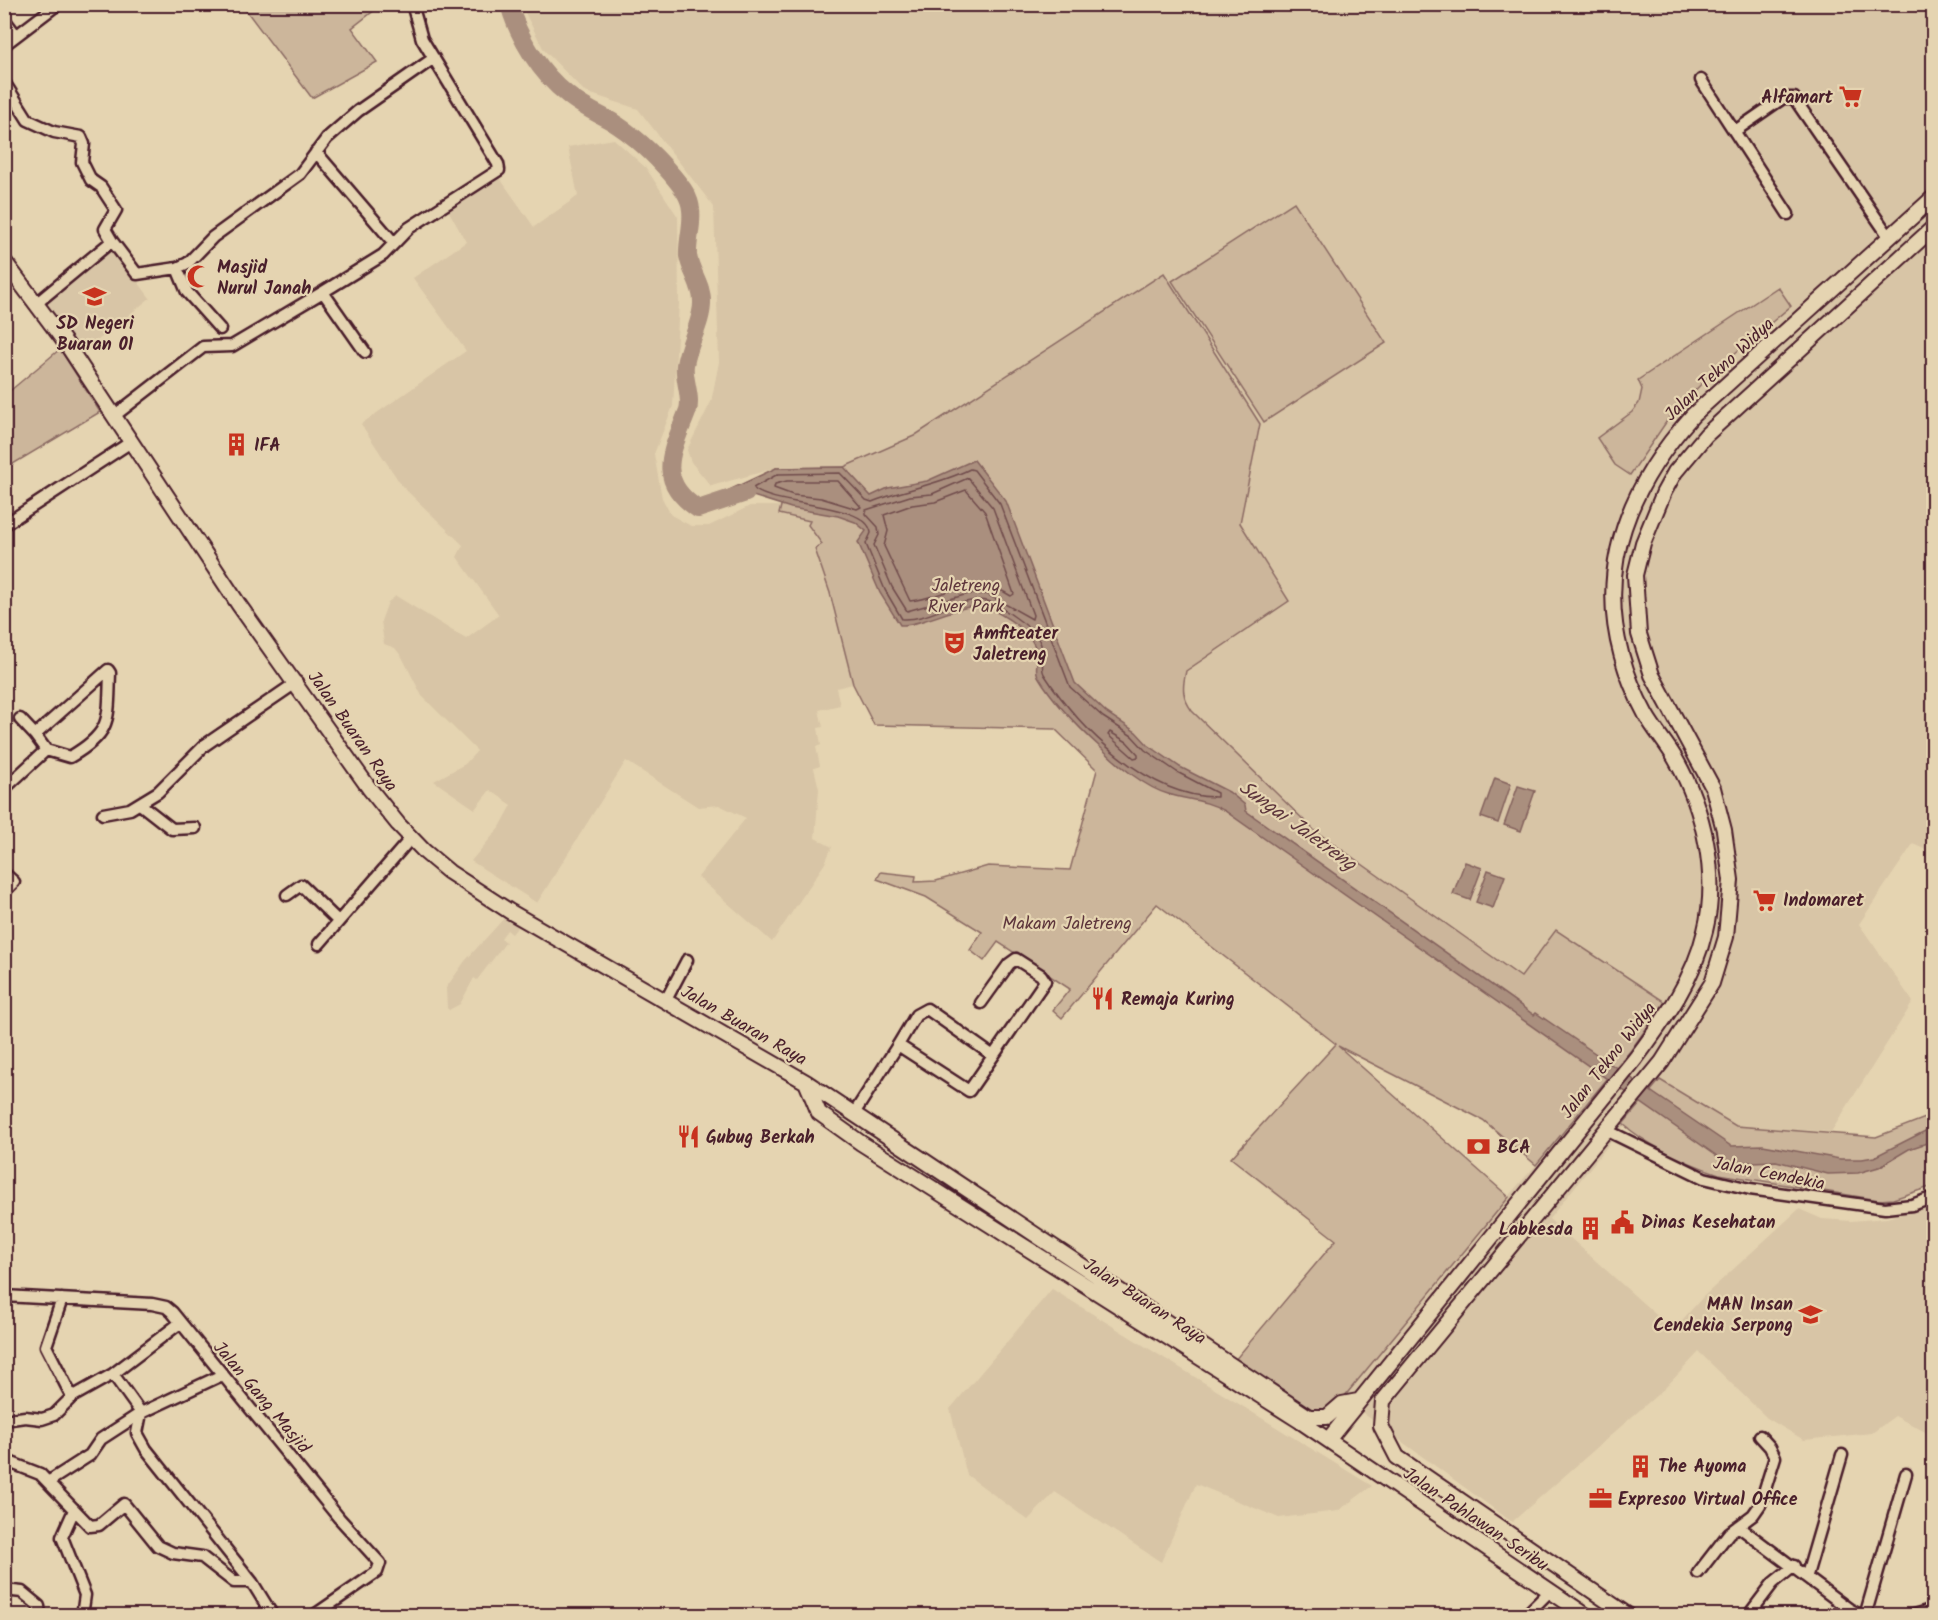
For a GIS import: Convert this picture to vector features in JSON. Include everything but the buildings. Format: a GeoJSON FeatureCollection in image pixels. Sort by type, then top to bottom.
{"type":"FeatureCollection","features":[{"type":"Feature","properties":{"kind":"main road","name":"Jalan Tekno Widya"},"geometry":{"type":"LineString","coordinates":[[1328,1440],[1636,1058],[1663,1021],[1694,969],[1706,930],[1710,880],[1704,836],[1695,797],[1677,761],[1647,716],[1626,672],[1615,627],[1614,566],[1624,519],[1649,472],[1670,441],[1693,415],[1934,197]]}},
{"type":"Feature","properties":{"kind":"main road"},"geometry":{"type":"LineString","coordinates":[[1606,1130],[1681,1036],[1712,983],[1726,937],[1731,880],[1724,830],[1713,788],[1652,675],[1639,634],[1635,575],[1643,543],[1664,492],[1675,472],[1706,435],[1774,370],[1934,227]]}},
{"type":"Feature","properties":{"kind":"main road","name":"Jalan Buaran Raya"},"geometry":{"type":"LineString","coordinates":[[4,261],[37,303],[239,605],[297,682],[369,788],[411,838],[449,872],[509,911],[806,1082],[1254,1386],[1328,1440]]}},
{"type":"Feature","properties":{"kind":"main road"},"geometry":{"type":"LineString","coordinates":[[1760,354],[1774,370]]}},
{"type":"Feature","properties":{"kind":"main road","name":"Jalan Buaran Raya"},"geometry":{"type":"LineString","coordinates":[[806,1082],[819,1113],[852,1137],[1254,1386],[1309,1417],[1327,1417],[1342,1404],[1358,1401]]}},
{"type":"Feature","properties":{"kind":"main road","name":"Jalan Pahlawan Seribu"},"geometry":{"type":"LineString","coordinates":[[1606,1130],[1383,1401],[1381,1426],[1397,1457],[1629,1616]]}},
{"type":"Feature","properties":{"kind":"main road","name":"Jalan Pahlawan Seribu"},"geometry":{"type":"LineString","coordinates":[[1328,1440],[1587,1616]]}},
{"type":"Feature","properties":{"kind":"street"},"geometry":{"type":"LineString","coordinates":[[4,45],[58,4]]}},
{"type":"Feature","properties":{"kind":"street"},"geometry":{"type":"LineString","coordinates":[[114,416],[202,346],[232,346],[383,255],[409,228],[499,170],[498,164],[422,39],[412,4]]}},
{"type":"Feature","properties":{"kind":"street"},"geometry":{"type":"LineString","coordinates":[[4,19],[16,35]]}},
{"type":"Feature","properties":{"kind":"street"},"geometry":{"type":"LineString","coordinates":[[4,82],[28,120],[54,132],[81,137],[84,144],[82,162],[91,180],[101,187],[116,210],[105,229],[137,274],[177,268],[188,263],[213,237],[300,174],[327,138],[358,111],[434,58]]}},
{"type":"Feature","properties":{"kind":"street"},"geometry":{"type":"LineString","coordinates":[[1701,80],[1788,214]]}},
{"type":"Feature","properties":{"kind":"street"},"geometry":{"type":"LineString","coordinates":[[1735,131],[1783,98],[1794,98],[1890,238]]}},
{"type":"Feature","properties":{"kind":"street"},"geometry":{"type":"LineString","coordinates":[[316,152],[394,243]]}},
{"type":"Feature","properties":{"kind":"street"},"geometry":{"type":"LineString","coordinates":[[37,303],[112,241]]}},
{"type":"Feature","properties":{"kind":"street"},"geometry":{"type":"LineString","coordinates":[[177,268],[187,292],[220,329]]}},
{"type":"Feature","properties":{"kind":"street"},"geometry":{"type":"LineString","coordinates":[[323,292],[365,352]]}},
{"type":"Feature","properties":{"kind":"street"},"geometry":{"type":"LineString","coordinates":[[6,521],[131,442]]}},
{"type":"Feature","properties":{"kind":"street"},"geometry":{"type":"LineString","coordinates":[[20,719],[46,750],[67,758],[97,740],[105,728],[110,671],[104,672],[34,735]]}},
{"type":"Feature","properties":{"kind":"street"},"geometry":{"type":"LineString","coordinates":[[95,682],[109,698]]}},
{"type":"Feature","properties":{"kind":"street"},"geometry":{"type":"LineString","coordinates":[[103,814],[130,809],[140,804],[162,789],[205,745],[297,682]]}},
{"type":"Feature","properties":{"kind":"street"},"geometry":{"type":"LineString","coordinates":[[7,781],[46,750]]}},
{"type":"Feature","properties":{"kind":"street"},"geometry":{"type":"LineString","coordinates":[[140,804],[172,829],[178,831],[195,828]]}},
{"type":"Feature","properties":{"kind":"street"},"geometry":{"type":"LineString","coordinates":[[319,944],[411,838]]}},
{"type":"Feature","properties":{"kind":"street"},"geometry":{"type":"LineString","coordinates":[[4,873],[14,882],[4,892]]}},
{"type":"Feature","properties":{"kind":"street"},"geometry":{"type":"LineString","coordinates":[[287,895],[301,885],[338,921]]}},
{"type":"Feature","properties":{"kind":"street"},"geometry":{"type":"LineString","coordinates":[[898,1045],[966,1092],[1045,981],[1041,975],[1016,959],[1009,964],[981,1003]]}},
{"type":"Feature","properties":{"kind":"street"},"geometry":{"type":"LineString","coordinates":[[666,1000],[687,960]]}},
{"type":"Feature","properties":{"kind":"street"},"geometry":{"type":"LineString","coordinates":[[853,1115],[916,1015],[927,1009],[992,1055]]}},
{"type":"Feature","properties":{"kind":"street","name":"Jalan Cendekia"},"geometry":{"type":"LineString","coordinates":[[1606,1130],[1704,1178],[1750,1189],[1885,1208],[1912,1205],[1934,1197]]}},
{"type":"Feature","properties":{"kind":"street","name":"Jalan Gang Masjid"},"geometry":{"type":"LineString","coordinates":[[4,1296],[166,1307],[339,1518],[381,1563],[377,1572],[313,1615]]}},
{"type":"Feature","properties":{"kind":"street"},"geometry":{"type":"LineString","coordinates":[[62,1299],[46,1346],[72,1397]]}},
{"type":"Feature","properties":{"kind":"street"},"geometry":{"type":"LineString","coordinates":[[4,1420],[48,1418],[72,1397],[113,1374],[180,1323]]}},
{"type":"Feature","properties":{"kind":"street"},"geometry":{"type":"LineString","coordinates":[[113,1374],[141,1413],[137,1433],[146,1449],[252,1582],[273,1616]]}},
{"type":"Feature","properties":{"kind":"street"},"geometry":{"type":"LineString","coordinates":[[48,1482],[90,1455],[101,1439],[141,1413],[222,1375]]}},
{"type":"Feature","properties":{"kind":"street"},"geometry":{"type":"LineString","coordinates":[[1698,1573],[1729,1533],[1753,1515],[1760,1505],[1774,1464],[1774,1451],[1760,1436]]}},
{"type":"Feature","properties":{"kind":"street"},"geometry":{"type":"LineString","coordinates":[[1806,1575],[1842,1455]]}},
{"type":"Feature","properties":{"kind":"street"},"geometry":{"type":"LineString","coordinates":[[4,1460],[40,1474],[90,1526],[95,1527],[124,1504],[158,1546],[173,1553],[202,1557],[234,1582],[252,1582]]}},
{"type":"Feature","properties":{"kind":"street"},"geometry":{"type":"LineString","coordinates":[[1738,1526],[1849,1609],[1864,1616],[1906,1474]]}},
{"type":"Feature","properties":{"kind":"street"},"geometry":{"type":"LineString","coordinates":[[74,1510],[62,1537],[85,1595],[82,1616]]}},
{"type":"Feature","properties":{"kind":"street"},"geometry":{"type":"LineString","coordinates":[[1748,1616],[1773,1583],[1794,1566]]}},
{"type":"Feature","properties":{"kind":"street"},"geometry":{"type":"LineString","coordinates":[[4,1590],[22,1592],[39,1606],[40,1616]]}},
{"type":"Feature","properties":{"kind":"street"},"geometry":{"type":"LineString","coordinates":[[1525,1616],[1550,1591]]}},
{"type":"Feature","properties":{"kind":"street"},"geometry":{"type":"LineString","coordinates":[[1910,1616],[1934,1608]]}},
{"type":"Feature","properties":{"kind":"street"},"geometry":{"type":"LineString","coordinates":[[302,1616],[313,1615]]}},
{"type":"Feature","properties":{"kind":"shaded area"},"geometry":{"type":"Polygon","coordinates":[[[521,5],[1933,5],[1933,853],[1913,844],[1859,924],[1913,1002],[1831,1132],[1736,1126],[1660,1081],[1549,1219],[1673,1330],[1703,1297],[1799,1209],[1822,1219],[1851,1221],[1887,1218],[1933,1205],[1933,1436],[1895,1416],[1872,1433],[1804,1440],[1767,1418],[1699,1352],[1666,1387],[1512,1522],[1334,1392],[1536,1165],[1631,1050],[1665,1002],[1521,978],[1314,830],[1184,701],[1183,686],[1186,672],[1289,601],[1240,523],[1260,424],[1164,273],[914,436],[844,467],[776,468],[711,486],[691,462],[687,450],[711,402],[719,362],[714,207],[638,109],[585,92],[544,50],[521,5]]]}},
{"type":"Feature","properties":{"kind":"shaded area"},"geometry":{"type":"Polygon","coordinates":[[[614,139],[646,168],[678,217],[679,303],[673,406],[654,454],[662,498],[671,515],[691,526],[709,526],[750,506],[781,506],[780,514],[810,521],[808,525],[822,544],[815,549],[830,593],[853,684],[836,688],[840,705],[819,710],[823,727],[818,728],[821,745],[816,747],[820,766],[814,768],[819,789],[815,838],[832,847],[825,863],[772,942],[698,877],[746,818],[719,805],[698,807],[626,761],[537,903],[471,861],[500,827],[512,805],[490,790],[475,809],[434,781],[465,764],[477,751],[422,696],[395,648],[384,644],[381,621],[388,602],[396,596],[466,639],[499,615],[457,557],[463,545],[402,486],[361,424],[466,351],[413,278],[466,242],[447,208],[499,177],[534,227],[578,196],[568,147],[614,139]]]}},
{"type":"Feature","properties":{"kind":"shaded area","name":"SD Negeri Buaran 01"},"geometry":{"type":"Polygon","coordinates":[[[109,243],[150,298],[82,353],[41,296],[109,243]]]}},
{"type":"Feature","properties":{"kind":"shaded area"},"geometry":{"type":"Polygon","coordinates":[[[507,915],[520,924],[512,934],[507,930],[501,938],[506,942],[477,980],[474,978],[460,1004],[449,1010],[446,988],[465,961],[507,915]]]}},
{"type":"Feature","properties":{"kind":"shaded area"},"geometry":{"type":"Polygon","coordinates":[[[1052,1289],[1372,1486],[1338,1511],[1279,1518],[1196,1484],[1161,1562],[1055,1492],[1028,1520],[967,1475],[950,1409],[1052,1289]]]}},
{"type":"Feature","properties":{"kind":"green space"},"geometry":{"type":"Polygon","coordinates":[[[242,5],[373,5],[376,9],[352,28],[377,62],[312,98],[242,5]]]}},
{"type":"Feature","properties":{"kind":"green space"},"geometry":{"type":"Polygon","coordinates":[[[1294,202],[1386,343],[1264,422],[1172,281],[1294,202]]]}},
{"type":"Feature","properties":{"kind":"green space"},"geometry":{"type":"Polygon","coordinates":[[[1164,273],[1260,424],[1240,523],[1289,601],[1186,671],[1184,692],[1192,711],[1314,830],[1521,977],[1556,930],[1665,1002],[1631,1050],[1536,1165],[1483,1120],[1338,1046],[1509,1197],[1334,1409],[1315,1412],[1234,1361],[1336,1240],[1231,1158],[1336,1044],[1157,904],[1062,1018],[1053,1010],[1070,989],[998,942],[984,961],[970,950],[982,932],[926,897],[877,879],[881,872],[916,876],[915,882],[936,881],[988,866],[1070,870],[1097,770],[1055,729],[874,725],[853,684],[830,593],[815,549],[822,544],[808,525],[810,521],[779,514],[781,506],[776,468],[844,467],[914,436],[1164,273]]]}},
{"type":"Feature","properties":{"kind":"green space"},"geometry":{"type":"Polygon","coordinates":[[[1778,287],[1791,306],[1715,370],[1671,415],[1630,475],[1615,465],[1597,438],[1632,412],[1639,403],[1642,389],[1638,380],[1778,287]]]}},
{"type":"Feature","properties":{"kind":"green space"},"geometry":{"type":"Polygon","coordinates":[[[60,349],[100,412],[8,467],[4,458],[5,395],[60,349]]]}},
{"type":"Feature","properties":{"kind":"green space"},"geometry":{"type":"Polygon","coordinates":[[[1660,1080],[1736,1126],[1876,1137],[1933,1115],[1933,1186],[1893,1199],[1879,1200],[1719,1174],[1707,1170],[1656,1147],[1623,1124],[1660,1080]]]}},
{"type":"Feature","properties":{"kind":"water"},"geometry":{"type":"Polygon","coordinates":[[[974,460],[1006,501],[1075,683],[1107,713],[1136,732],[1148,745],[1180,767],[1229,792],[1245,805],[1246,811],[1534,1015],[1536,1013],[1731,1146],[1763,1145],[1840,1159],[1862,1159],[1874,1157],[1933,1127],[1933,1141],[1909,1149],[1879,1167],[1858,1173],[1828,1174],[1776,1161],[1727,1163],[1225,811],[1204,802],[1159,791],[1132,775],[1084,732],[1051,696],[1037,673],[1035,646],[1031,639],[1011,621],[989,608],[980,606],[958,610],[921,622],[900,625],[880,593],[858,542],[866,531],[855,522],[838,516],[791,508],[753,496],[723,506],[727,491],[776,468],[844,467],[871,496],[888,488],[927,481],[974,460]]]}},
{"type":"Feature","properties":{"kind":"water"},"geometry":{"type":"Polygon","coordinates":[[[1495,778],[1511,784],[1498,823],[1481,817],[1495,778]]]}},
{"type":"Feature","properties":{"kind":"water"},"geometry":{"type":"Polygon","coordinates":[[[1518,786],[1535,791],[1521,831],[1504,825],[1518,786]]]}},
{"type":"Feature","properties":{"kind":"water"},"geometry":{"type":"Polygon","coordinates":[[[1465,862],[1482,868],[1470,900],[1453,894],[1465,862]]]}},
{"type":"Feature","properties":{"kind":"water"},"geometry":{"type":"Polygon","coordinates":[[[1488,870],[1505,876],[1493,908],[1476,902],[1488,870]]]}},
{"type":"Feature","properties":{"kind":"waterway","name":"Sungai Jaletreng"},"geometry":{"type":"LineString","coordinates":[[509,4],[518,30],[549,77],[573,99],[619,126],[636,139],[665,167],[687,196],[691,216],[688,256],[701,291],[702,303],[700,318],[685,365],[689,405],[673,451],[671,475],[675,487],[698,509],[746,493]]}},
{"type":"Feature","properties":{"kind":"place","name":"Alfamart"},"geometry":{"type":"Point","coordinates":[1851,97]}},
{"type":"Feature","properties":{"kind":"place","name":"Masjid Nurul Janah"},"geometry":{"type":"Point","coordinates":[199,277]}},
{"type":"Feature","properties":{"kind":"place","name":"SD Negeri Buaran 01"},"geometry":{"type":"Point","coordinates":[95,297]}},
{"type":"Feature","properties":{"kind":"place","name":"IFA"},"geometry":{"type":"Point","coordinates":[236,445]}},
{"type":"Feature","properties":{"kind":"place","name":"Amfiteater Jaletreng"},"geometry":{"type":"Point","coordinates":[955,643]}},
{"type":"Feature","properties":{"kind":"place","name":"Indomaret"},"geometry":{"type":"Point","coordinates":[1765,900]}},
{"type":"Feature","properties":{"kind":"place","name":"Remaja Kuring"},"geometry":{"type":"Point","coordinates":[1103,999]}},
{"type":"Feature","properties":{"kind":"place","name":"Gubug Berkah"},"geometry":{"type":"Point","coordinates":[688,1137]}},
{"type":"Feature","properties":{"kind":"place","name":"BCA"},"geometry":{"type":"Point","coordinates":[1479,1147]}},
{"type":"Feature","properties":{"kind":"place","name":"Dinas Kesehatan"},"geometry":{"type":"Point","coordinates":[1623,1222]}},
{"type":"Feature","properties":{"kind":"place","name":"Labkesda"},"geometry":{"type":"Point","coordinates":[1591,1229]}},
{"type":"Feature","properties":{"kind":"place","name":"MAN Insan Cendekia Serpong"},"geometry":{"type":"Point","coordinates":[1811,1314]}},
{"type":"Feature","properties":{"kind":"place","name":"The Ayoma"},"geometry":{"type":"Point","coordinates":[1640,1466]}},
{"type":"Feature","properties":{"kind":"place","name":"Expresoo Virtual Office"},"geometry":{"type":"Point","coordinates":[1600,1499]}},
{"type":"Feature","properties":{"kind":"park label","name":"Jaletreng River Park"},"geometry":{"type":"Point","coordinates":[966,595]}},
{"type":"Feature","properties":{"kind":"park label","name":"Makam Jaletreng"},"geometry":{"type":"Point","coordinates":[1067,923]}}]}
